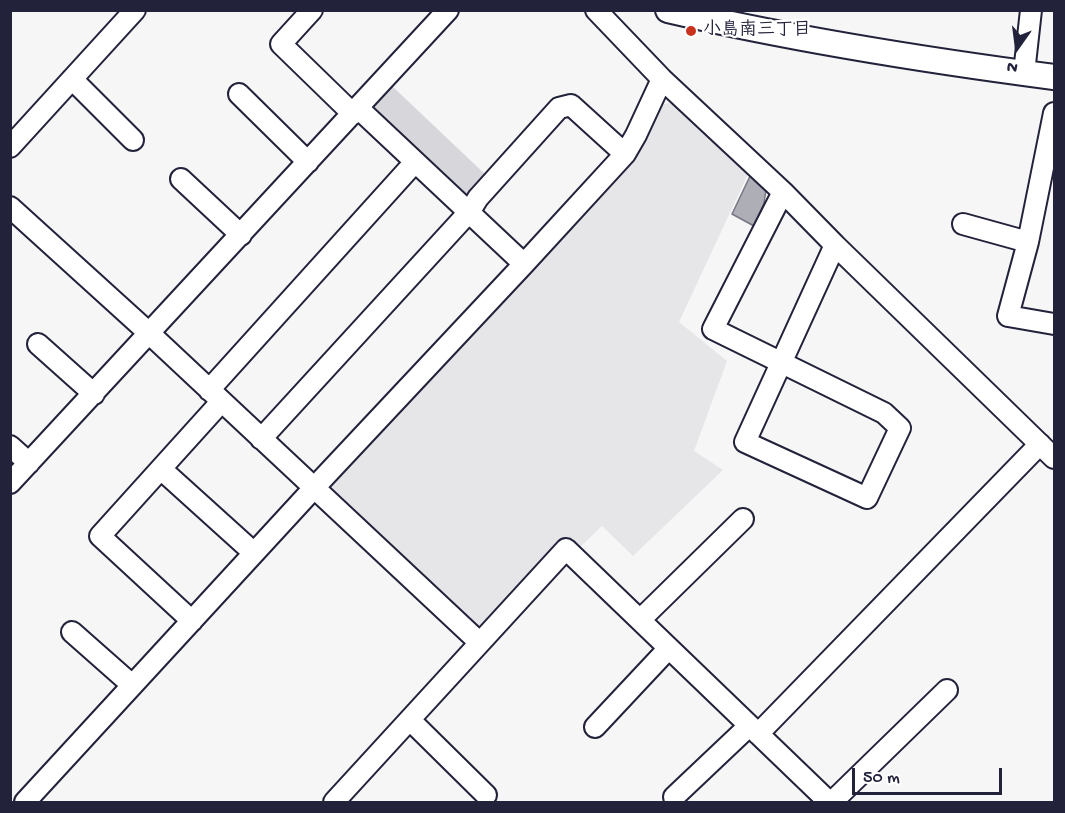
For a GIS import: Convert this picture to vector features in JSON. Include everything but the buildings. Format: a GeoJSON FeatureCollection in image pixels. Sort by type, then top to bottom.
{"type":"FeatureCollection","features":[{"type":"Feature","properties":{"kind":"street"},"geometry":{"type":"LineString","coordinates":[[10,147],[135,10]]}},
{"type":"Feature","properties":{"kind":"street"},"geometry":{"type":"LineString","coordinates":[[312,10],[281,44],[470,211],[524,264]]}},
{"type":"Feature","properties":{"kind":"street"},"geometry":{"type":"LineString","coordinates":[[10,483],[448,10]]}},
{"type":"Feature","properties":{"kind":"street"},"geometry":{"type":"LineString","coordinates":[[596,10],[662,79],[783,192],[1054,458]]}},
{"type":"Feature","properties":{"kind":"street"},"geometry":{"type":"LineString","coordinates":[[668,10],[756,31],[848,48],[1054,77]]}},
{"type":"Feature","properties":{"kind":"street"},"geometry":{"type":"LineString","coordinates":[[1024,73],[1031,10]]}},
{"type":"Feature","properties":{"kind":"street"},"geometry":{"type":"LineString","coordinates":[[72,79],[133,140]]}},
{"type":"Feature","properties":{"kind":"street"},"geometry":{"type":"LineString","coordinates":[[25,802],[625,154],[662,79]]}},
{"type":"Feature","properties":{"kind":"street"},"geometry":{"type":"LineString","coordinates":[[239,94],[308,162]]}},
{"type":"Feature","properties":{"kind":"street"},"geometry":{"type":"LineString","coordinates":[[261,439],[470,211],[478,198],[559,108],[571,105],[625,154]]}},
{"type":"Feature","properties":{"kind":"street"},"geometry":{"type":"LineString","coordinates":[[1054,113],[1028,242],[1008,316],[1054,324]]}},
{"type":"Feature","properties":{"kind":"street"},"geometry":{"type":"LineString","coordinates":[[192,621],[100,536],[160,469],[215,396],[415,162]]}},
{"type":"Feature","properties":{"kind":"street"},"geometry":{"type":"LineString","coordinates":[[181,179],[241,235]]}},
{"type":"Feature","properties":{"kind":"street"},"geometry":{"type":"LineString","coordinates":[[783,192],[713,328],[782,363],[884,413],[900,428],[867,498],[746,442],[782,363],[835,245]]}},
{"type":"Feature","properties":{"kind":"street"},"geometry":{"type":"LineString","coordinates":[[10,207],[150,334],[479,642]]}},
{"type":"Feature","properties":{"kind":"street"},"geometry":{"type":"LineString","coordinates":[[963,224],[1028,242]]}},
{"type":"Feature","properties":{"kind":"street"},"geometry":{"type":"LineString","coordinates":[[38,344],[94,394]]}},
{"type":"Feature","properties":{"kind":"street"},"geometry":{"type":"LineString","coordinates":[[674,797],[754,730],[1040,444]]}},
{"type":"Feature","properties":{"kind":"street"},"geometry":{"type":"LineString","coordinates":[[10,446],[29,463]]}},
{"type":"Feature","properties":{"kind":"street"},"geometry":{"type":"LineString","coordinates":[[160,469],[254,553]]}},
{"type":"Feature","properties":{"kind":"street"},"geometry":{"type":"LineString","coordinates":[[640,621],[743,519]]}},
{"type":"Feature","properties":{"kind":"street"},"geometry":{"type":"LineString","coordinates":[[346,799],[410,720],[566,549],[830,802],[947,690]]}},
{"type":"Feature","properties":{"kind":"street"},"geometry":{"type":"LineString","coordinates":[[72,632],[132,685]]}},
{"type":"Feature","properties":{"kind":"street"},"geometry":{"type":"LineString","coordinates":[[595,727],[669,648]]}},
{"type":"Feature","properties":{"kind":"street"},"geometry":{"type":"LineString","coordinates":[[410,720],[486,795]]}},
{"type":"Feature","properties":{"kind":"shaded area"},"geometry":{"type":"Polygon","coordinates":[[[391,85],[488,177],[473,194],[463,194],[372,112],[373,103],[391,85]]]}},
{"type":"Feature","properties":{"kind":"shaded area"},"geometry":{"type":"Polygon","coordinates":[[[676,102],[749,172],[679,322],[727,361],[694,451],[723,470],[633,556],[602,526],[577,550],[565,539],[479,633],[329,493],[331,487],[640,147],[657,105],[676,102]]]}},
{"type":"Feature","properties":{"kind":"shaded area"},"geometry":{"type":"Polygon","coordinates":[[[751,174],[766,190],[764,203],[754,226],[732,214],[751,174]]]}},
{"type":"Feature","properties":{"kind":"place","name":"小島南三丁目"},"geometry":{"type":"Point","coordinates":[691,31]}}]}
